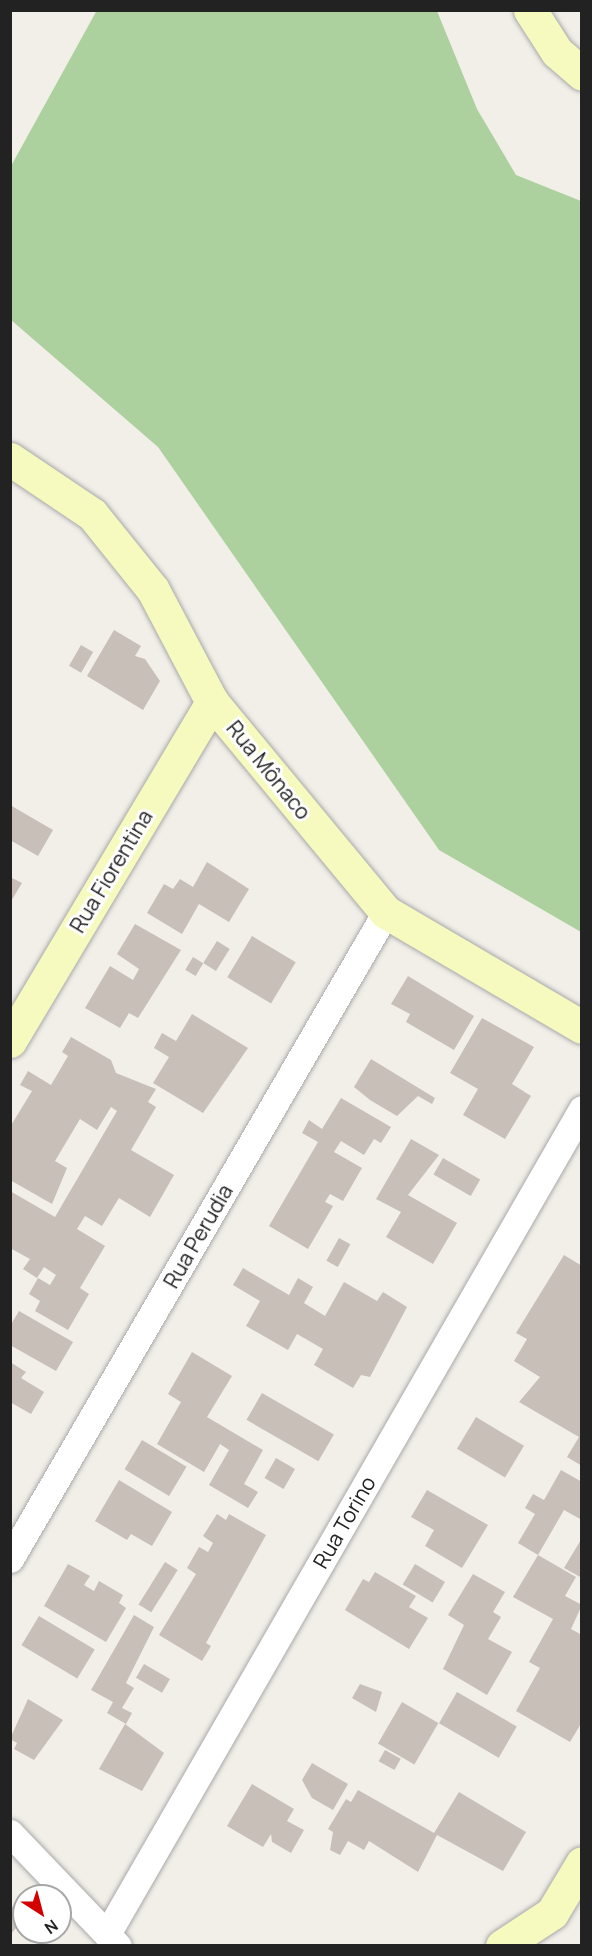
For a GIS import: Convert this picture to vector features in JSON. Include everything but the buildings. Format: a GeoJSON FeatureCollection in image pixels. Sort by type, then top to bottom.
{"type":"FeatureCollection","features":[{"type":"Feature","properties":{"kind":"street"},"geometry":{"type":"LineString","coordinates":[[530,10],[557,52],[582,74]]}},
{"type":"Feature","properties":{"kind":"street","name":"Rua Mônaco"},"geometry":{"type":"LineString","coordinates":[[10,459],[92,514],[153,590],[212,702],[386,912],[582,1027]]}},
{"type":"Feature","properties":{"kind":"street","name":"Rua Fiorentina"},"geometry":{"type":"LineString","coordinates":[[10,1041],[212,702]]}},
{"type":"Feature","properties":{"kind":"street","name":"Rua Perudia"},"geometry":{"type":"LineString","coordinates":[[10,1559],[386,912]]}},
{"type":"Feature","properties":{"kind":"street","name":"Rua Torino"},"geometry":{"type":"LineString","coordinates":[[113,1940],[582,1109]]}},
{"type":"Feature","properties":{"kind":"street"},"geometry":{"type":"LineString","coordinates":[[10,1833],[113,1940]]}},
{"type":"Feature","properties":{"kind":"street"},"geometry":{"type":"LineString","coordinates":[[502,1946],[552,1913],[582,1863]]}},
{"type":"Feature","properties":{"kind":"green space"},"geometry":{"type":"Polygon","coordinates":[[[97,10],[437,11],[477,109],[516,175],[581,201],[581,932],[439,850],[158,447],[11,320],[11,166],[97,10]]]}}]}
